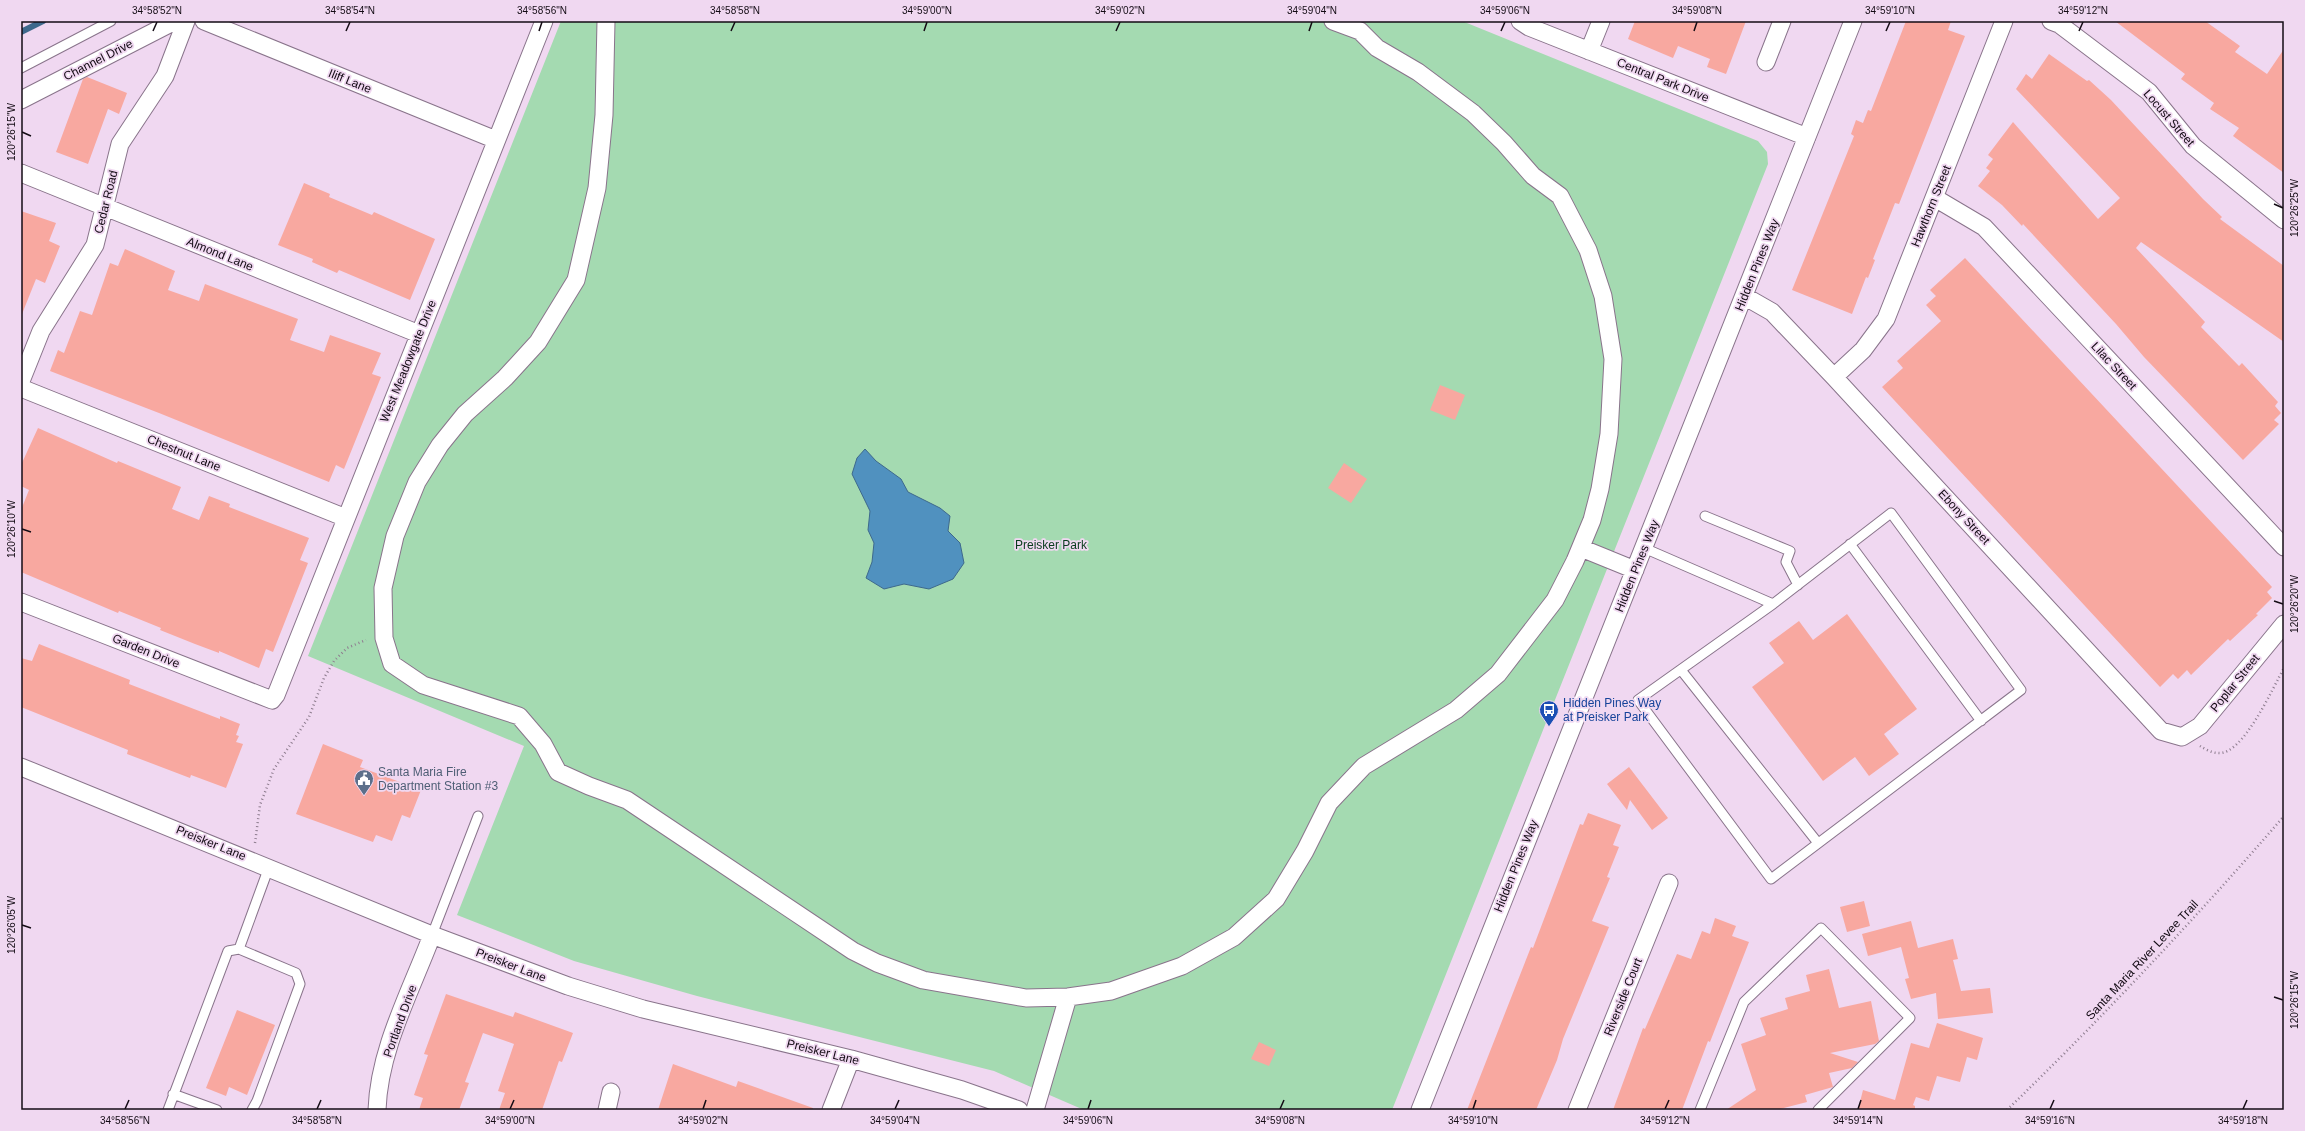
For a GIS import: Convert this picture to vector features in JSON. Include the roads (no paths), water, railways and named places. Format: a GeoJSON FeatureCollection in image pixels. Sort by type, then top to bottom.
{"type":"FeatureCollection","features":[{"type":"Feature","properties":{"kind":"street","name":"Channel Drive"},"geometry":{"type":"LineString","coordinates":[[21,100],[175,21]]}},
{"type":"Feature","properties":{"kind":"street","name":"Cedar Road"},"geometry":{"type":"LineString","coordinates":[[21,381],[41,331],[95,244],[120,144],[165,76],[186,21]]}},
{"type":"Feature","properties":{"kind":"street","name":"Iliff Lane"},"geometry":{"type":"LineString","coordinates":[[204,21],[496,140]]}},
{"type":"Feature","properties":{"kind":"street","name":"West Meadowgate Drive"},"geometry":{"type":"LineString","coordinates":[[272,700],[276,695],[544,21]]}},
{"type":"Feature","properties":{"kind":"street"},"geometry":{"type":"LineString","coordinates":[[606,21],[604,115],[597,188],[576,280],[538,342],[505,378],[466,414],[440,445],[417,482],[395,536],[383,588],[384,638],[392,664],[423,685],[519,716],[543,744],[558,772],[589,786],[627,800],[853,951],[877,963],[923,980],[1026,998],[1068,997],[1111,991],[1182,966],[1234,937],[1276,899],[1305,851],[1329,803],[1364,766],[1456,710],[1498,674],[1554,600],[1581,548],[1592,520],[1600,489],[1609,434],[1613,359],[1603,296],[1588,250],[1560,196],[1533,176],[1504,143],[1473,113],[1418,72],[1377,48],[1360,31],[1333,21]]}},
{"type":"Feature","properties":{"kind":"street","name":"Central Park Drive"},"geometry":{"type":"LineString","coordinates":[[1520,21],[1529,27],[1807,137]]}},
{"type":"Feature","properties":{"kind":"street"},"geometry":{"type":"LineString","coordinates":[[1589,51],[1601,21]]}},
{"type":"Feature","properties":{"kind":"street"},"geometry":{"type":"LineString","coordinates":[[1766,62],[1782,21]]}},
{"type":"Feature","properties":{"kind":"street","name":"Hidden Pines Way"},"geometry":{"type":"LineString","coordinates":[[1420,1110],[1853,21]]}},
{"type":"Feature","properties":{"kind":"street","name":"Hawthorn Street"},"geometry":{"type":"LineString","coordinates":[[1834,377],[1863,350],[1886,319],[2004,21]]}},
{"type":"Feature","properties":{"kind":"street","name":"Locust Street"},"geometry":{"type":"LineString","coordinates":[[2051,21],[2059,24],[2149,92],[2193,146],[2284,220]]}},
{"type":"Feature","properties":{"kind":"street","name":"Almond Lane"},"geometry":{"type":"LineString","coordinates":[[21,173],[419,334]]}},
{"type":"Feature","properties":{"kind":"street","name":"Lilac Street"},"geometry":{"type":"LineString","coordinates":[[1935,198],[1984,227],[2284,547]]}},
{"type":"Feature","properties":{"kind":"street","name":"Ebony Street"},"geometry":{"type":"LineString","coordinates":[[1744,296],[1772,312],[1834,377],[2161,731],[2182,737]]}},
{"type":"Feature","properties":{"kind":"street","name":"Chestnut Lane"},"geometry":{"type":"LineString","coordinates":[[21,388],[346,518]]}},
{"type":"Feature","properties":{"kind":"street"},"geometry":{"type":"LineString","coordinates":[[1581,548],[1636,570]]}},
{"type":"Feature","properties":{"kind":"street","name":"Garden Drive"},"geometry":{"type":"LineString","coordinates":[[21,602],[272,700]]}},
{"type":"Feature","properties":{"kind":"street","name":"Poplar Street"},"geometry":{"type":"LineString","coordinates":[[2182,737],[2200,726],[2284,624]]}},
{"type":"Feature","properties":{"kind":"street","name":"Preisker Lane"},"geometry":{"type":"LineString","coordinates":[[21,767],[250,859],[432,935],[568,986],[636,1006],[851,1059],[962,1090],[1019,1110]]}},
{"type":"Feature","properties":{"kind":"street","name":"Riverside Court"},"geometry":{"type":"LineString","coordinates":[[1577,1110],[1669,883]]}},
{"type":"Feature","properties":{"kind":"street","name":"Portland Drive"},"geometry":{"type":"LineString","coordinates":[[377,1110],[381,1076],[390,1043],[432,935]]}},
{"type":"Feature","properties":{"kind":"street"},"geometry":{"type":"LineString","coordinates":[[1035,1110],[1068,997]]}},
{"type":"Feature","properties":{"kind":"street"},"geometry":{"type":"LineString","coordinates":[[831,1110],[851,1059]]}},
{"type":"Feature","properties":{"kind":"street"},"geometry":{"type":"LineString","coordinates":[[607,1110],[611,1092]]}},
{"type":"Feature","properties":{"kind":"lane"},"geometry":{"type":"LineString","coordinates":[[21,68],[111,21]]}},
{"type":"Feature","properties":{"kind":"lane"},"geometry":{"type":"LineString","coordinates":[[1891,513],[2022,690],[1771,879],[1638,700],[1773,604],[1850,544],[1891,513]]}},
{"type":"Feature","properties":{"kind":"lane"},"geometry":{"type":"LineString","coordinates":[[1705,516],[1790,551],[1786,562],[1798,585]]}},
{"type":"Feature","properties":{"kind":"lane"},"geometry":{"type":"LineString","coordinates":[[1850,544],[1981,721]]}},
{"type":"Feature","properties":{"kind":"lane"},"geometry":{"type":"LineString","coordinates":[[1644,548],[1773,604]]}},
{"type":"Feature","properties":{"kind":"lane"},"geometry":{"type":"LineString","coordinates":[[1681,670],[1818,843]]}},
{"type":"Feature","properties":{"kind":"lane"},"geometry":{"type":"LineString","coordinates":[[432,935],[478,816]]}},
{"type":"Feature","properties":{"kind":"lane"},"geometry":{"type":"LineString","coordinates":[[239,949],[268,867]]}},
{"type":"Feature","properties":{"kind":"lane"},"geometry":{"type":"LineString","coordinates":[[1700,1110],[1744,1002],[1822,928],[1910,1018],[1818,1110]]}},
{"type":"Feature","properties":{"kind":"lane"},"geometry":{"type":"LineString","coordinates":[[168,1110],[228,951],[239,949],[296,973],[300,984],[257,1101],[252,1110]]}},
{"type":"Feature","properties":{"kind":"lane"},"geometry":{"type":"LineString","coordinates":[[174,1094],[217,1110]]}},
{"type":"Feature","properties":{"kind":"water"},"geometry":{"type":"Polygon","coordinates":[[[865,449],[876,461],[901,479],[908,492],[940,508],[950,516],[948,531],[960,543],[964,563],[953,579],[929,589],[904,584],[884,589],[866,578],[872,562],[874,543],[868,530],[870,511],[852,474],[857,458],[865,449]]]}},
{"type":"Feature","properties":{"kind":"waterway"},"geometry":{"type":"LineString","coordinates":[[21,32],[43,21]]}},
{"type":"Feature","properties":{"kind":"place","name":"Hidden Pines Way at Preisker Park"},"geometry":{"type":"Point","coordinates":[1549,727]}},
{"type":"Feature","properties":{"kind":"place","name":"Santa Maria Fire Department Station #3"},"geometry":{"type":"Point","coordinates":[364,796]}},
{"type":"Feature","properties":{"kind":"park label","name":"Preisker Park"},"geometry":{"type":"Point","coordinates":[1051,545]}}]}
